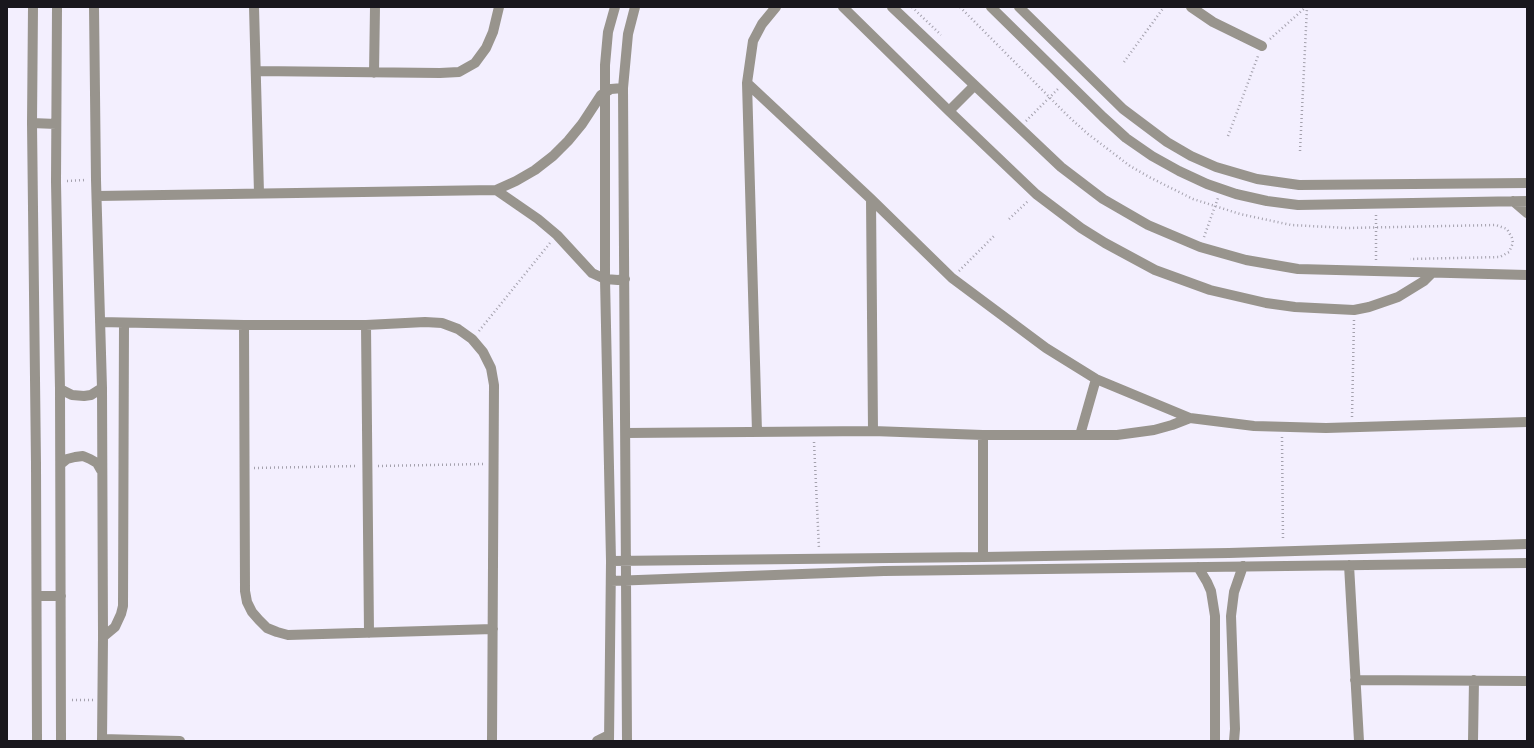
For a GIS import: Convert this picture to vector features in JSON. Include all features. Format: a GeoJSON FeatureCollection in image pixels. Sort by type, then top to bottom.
{"type":"FeatureCollection","features":[{"type":"Feature","properties":{"kind":"street"},"geometry":{"type":"LineString","coordinates":[[33,7],[32,123],[37,741]]}},
{"type":"Feature","properties":{"kind":"street"},"geometry":{"type":"LineString","coordinates":[[57,7],[56,182],[61,464],[61,741]]}},
{"type":"Feature","properties":{"kind":"street"},"geometry":{"type":"LineString","coordinates":[[94,7],[96,180],[102,388],[102,740],[180,741]]}},
{"type":"Feature","properties":{"kind":"street"},"geometry":{"type":"LineString","coordinates":[[254,7],[259,193]]}},
{"type":"Feature","properties":{"kind":"street"},"geometry":{"type":"LineString","coordinates":[[374,7],[374,73]]}},
{"type":"Feature","properties":{"kind":"street"},"geometry":{"type":"LineString","coordinates":[[256,71],[374,73],[459,72],[475,63],[486,48],[493,32],[499,7]]}},
{"type":"Feature","properties":{"kind":"street"},"geometry":{"type":"LineString","coordinates":[[598,741],[609,738],[611,560],[605,278],[606,49],[608,32],[615,7]]}},
{"type":"Feature","properties":{"kind":"street"},"geometry":{"type":"LineString","coordinates":[[627,741],[623,88],[628,34],[635,7]]}},
{"type":"Feature","properties":{"kind":"street"},"geometry":{"type":"LineString","coordinates":[[757,432],[747,83],[754,41],[762,24],[776,7]]}},
{"type":"Feature","properties":{"kind":"street"},"geometry":{"type":"LineString","coordinates":[[843,7],[949,112],[1036,194],[1069,220],[1105,243],[1149,266],[1182,280],[1238,297],[1266,303],[1303,308],[1354,310],[1369,307],[1398,297],[1424,281],[1432,273]]}},
{"type":"Feature","properties":{"kind":"street"},"geometry":{"type":"LineString","coordinates":[[892,7],[974,86],[1022,125],[1061,167],[1102,199],[1148,225],[1200,247],[1246,260],[1298,269],[1375,272],[1526,274]]}},
{"type":"Feature","properties":{"kind":"street"},"geometry":{"type":"LineString","coordinates":[[991,7],[1120,133],[1152,156],[1179,172],[1221,189],[1267,201],[1298,206],[1527,201]]}},
{"type":"Feature","properties":{"kind":"street"},"geometry":{"type":"LineString","coordinates":[[1019,7],[1123,109],[1166,142],[1191,156],[1216,167],[1257,179],[1299,185],[1527,183]]}},
{"type":"Feature","properties":{"kind":"street"},"geometry":{"type":"LineString","coordinates":[[1191,7],[1213,22],[1262,46]]}},
{"type":"Feature","properties":{"kind":"street"},"geometry":{"type":"LineString","coordinates":[[747,83],[871,199],[952,278],[1046,348],[1096,379],[1190,418],[1254,426],[1352,428],[1527,422]]}},
{"type":"Feature","properties":{"kind":"street"},"geometry":{"type":"LineString","coordinates":[[949,112],[974,86]]}},
{"type":"Feature","properties":{"kind":"street"},"geometry":{"type":"LineString","coordinates":[[97,196],[496,190],[535,170],[553,156],[582,124],[597,100],[606,91],[623,88]]}},
{"type":"Feature","properties":{"kind":"street"},"geometry":{"type":"LineString","coordinates":[[32,123],[56,124]]}},
{"type":"Feature","properties":{"kind":"street"},"geometry":{"type":"LineString","coordinates":[[496,190],[538,219],[557,235],[586,268],[598,276],[605,278],[618,280],[625,279]]}},
{"type":"Feature","properties":{"kind":"street"},"geometry":{"type":"LineString","coordinates":[[871,199],[873,431]]}},
{"type":"Feature","properties":{"kind":"street"},"geometry":{"type":"LineString","coordinates":[[1513,202],[1527,212]]}},
{"type":"Feature","properties":{"kind":"street"},"geometry":{"type":"LineString","coordinates":[[100,322],[244,325],[366,325],[425,322],[442,324],[458,329],[472,339],[483,352],[491,368],[494,385],[492,741]]}},
{"type":"Feature","properties":{"kind":"street"},"geometry":{"type":"LineString","coordinates":[[103,637],[115,627],[123,606],[124,323]]}},
{"type":"Feature","properties":{"kind":"street"},"geometry":{"type":"LineString","coordinates":[[244,325],[245,591],[247,602],[252,612],[268,628],[277,632],[294,635],[493,629]]}},
{"type":"Feature","properties":{"kind":"street"},"geometry":{"type":"LineString","coordinates":[[366,325],[369,633]]}},
{"type":"Feature","properties":{"kind":"street"},"geometry":{"type":"LineString","coordinates":[[1080,435],[1096,379]]}},
{"type":"Feature","properties":{"kind":"street"},"geometry":{"type":"LineString","coordinates":[[60,389],[72,395],[84,396],[91,395],[102,388]]}},
{"type":"Feature","properties":{"kind":"street"},"geometry":{"type":"LineString","coordinates":[[626,433],[873,431],[982,435],[1080,435],[1136,433],[1172,426],[1190,418]]}},
{"type":"Feature","properties":{"kind":"street"},"geometry":{"type":"LineString","coordinates":[[982,435],[983,557]]}},
{"type":"Feature","properties":{"kind":"street"},"geometry":{"type":"LineString","coordinates":[[61,464],[67,459],[75,456],[83,456],[97,463],[102,470]]}},
{"type":"Feature","properties":{"kind":"street"},"geometry":{"type":"LineString","coordinates":[[611,560],[983,557],[1527,544]]}},
{"type":"Feature","properties":{"kind":"street"},"geometry":{"type":"LineString","coordinates":[[611,581],[884,571],[1527,563]]}},
{"type":"Feature","properties":{"kind":"street"},"geometry":{"type":"LineString","coordinates":[[1349,565],[1359,741]]}},
{"type":"Feature","properties":{"kind":"street"},"geometry":{"type":"LineString","coordinates":[[1234,741],[1235,729],[1231,628],[1232,604],[1234,592],[1244,566]]}},
{"type":"Feature","properties":{"kind":"street"},"geometry":{"type":"LineString","coordinates":[[1198,567],[1207,582],[1214,604],[1215,741]]}},
{"type":"Feature","properties":{"kind":"street"},"geometry":{"type":"LineString","coordinates":[[36,596],[61,596]]}},
{"type":"Feature","properties":{"kind":"street"},"geometry":{"type":"LineString","coordinates":[[1215,628],[1231,628]]}},
{"type":"Feature","properties":{"kind":"street"},"geometry":{"type":"LineString","coordinates":[[1355,680],[1527,681]]}},
{"type":"Feature","properties":{"kind":"street"},"geometry":{"type":"LineString","coordinates":[[1473,741],[1474,680]]}},
{"type":"Feature","properties":{"kind":"path"},"geometry":{"type":"LineString","coordinates":[[912,7],[945,40]]}},
{"type":"Feature","properties":{"kind":"path"},"geometry":{"type":"LineString","coordinates":[[1124,62],[1164,7]]}},
{"type":"Feature","properties":{"kind":"path"},"geometry":{"type":"LineString","coordinates":[[1228,136],[1262,46],[1307,7]]}},
{"type":"Feature","properties":{"kind":"path"},"geometry":{"type":"LineString","coordinates":[[1300,151],[1307,7]]}},
{"type":"Feature","properties":{"kind":"path"},"geometry":{"type":"LineString","coordinates":[[1022,125],[1066,81]]}},
{"type":"Feature","properties":{"kind":"path"},"geometry":{"type":"LineString","coordinates":[[1021,116],[1022,125]]}},
{"type":"Feature","properties":{"kind":"path"},"geometry":{"type":"LineString","coordinates":[[56,182],[96,180]]}},
{"type":"Feature","properties":{"kind":"path"},"geometry":{"type":"LineString","coordinates":[[1200,247],[1221,189]]}},
{"type":"Feature","properties":{"kind":"path"},"geometry":{"type":"LineString","coordinates":[[1009,219],[1036,194]]}},
{"type":"Feature","properties":{"kind":"path"},"geometry":{"type":"LineString","coordinates":[[1375,272],[1376,204]]}},
{"type":"Feature","properties":{"kind":"path"},"geometry":{"type":"LineString","coordinates":[[1198,233],[1211,238]]}},
{"type":"Feature","properties":{"kind":"path"},"geometry":{"type":"LineString","coordinates":[[472,339],[557,235]]}},
{"type":"Feature","properties":{"kind":"path"},"geometry":{"type":"LineString","coordinates":[[952,278],[994,236]]}},
{"type":"Feature","properties":{"kind":"path"},"geometry":{"type":"LineString","coordinates":[[1352,428],[1354,310]]}},
{"type":"Feature","properties":{"kind":"path"},"geometry":{"type":"LineString","coordinates":[[1282,427],[1283,551]]}},
{"type":"Feature","properties":{"kind":"path"},"geometry":{"type":"LineString","coordinates":[[813,432],[820,558]]}},
{"type":"Feature","properties":{"kind":"path"},"geometry":{"type":"LineString","coordinates":[[61,700],[103,701]]}}]}
